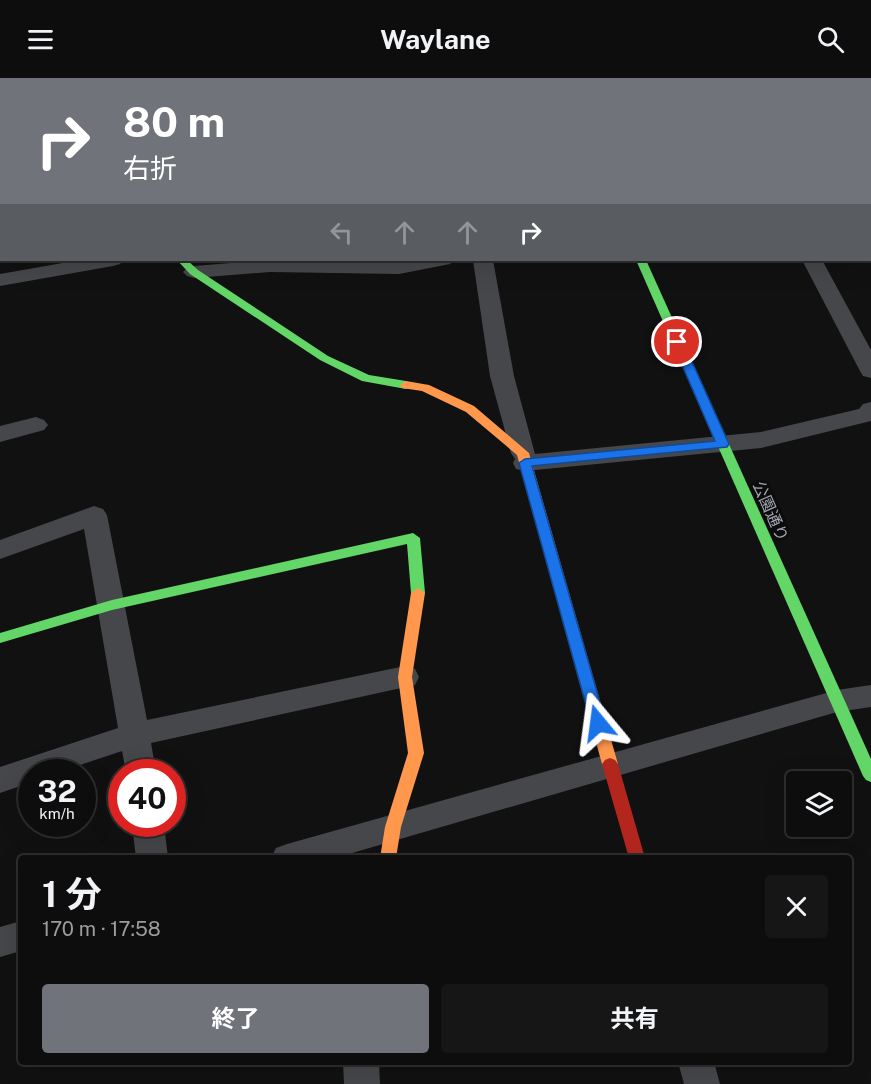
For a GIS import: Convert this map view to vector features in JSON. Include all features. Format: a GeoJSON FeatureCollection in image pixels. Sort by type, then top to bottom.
{"type":"FeatureCollection","features":[{"type":"Feature","properties":{"kind":"street"},"geometry":{"type":"LineString","coordinates":[[0,280],[57,264],[98,261]]}},
{"type":"Feature","properties":{"kind":"street"},"geometry":{"type":"LineString","coordinates":[[188,266],[227,272],[270,266],[399,268],[438,261]]}},
{"type":"Feature","properties":{"kind":"street"},"geometry":{"type":"LineString","coordinates":[[483,261],[502,376],[636,855]]}},
{"type":"Feature","properties":{"kind":"street","name":"公園通り"},"geometry":{"type":"LineString","coordinates":[[641,261],[871,776]]}},
{"type":"Feature","properties":{"kind":"street"},"geometry":{"type":"LineString","coordinates":[[813,261],[871,371]]}},
{"type":"Feature","properties":{"kind":"street"},"geometry":{"type":"LineString","coordinates":[[188,266],[324,358],[366,378],[425,388],[470,409],[524,458],[761,440],[870,417]]}},
{"type":"Feature","properties":{"kind":"street"},"geometry":{"type":"LineString","coordinates":[[0,434],[36,425]]}},
{"type":"Feature","properties":{"kind":"street"},"geometry":{"type":"LineString","coordinates":[[0,550],[94,515],[139,759]]}},
{"type":"Feature","properties":{"kind":"street"},"geometry":{"type":"LineString","coordinates":[[0,638],[112,604],[413,538],[418,591],[405,677],[416,753],[393,827],[388,855]]}},
{"type":"Feature","properties":{"kind":"street"},"geometry":{"type":"LineString","coordinates":[[0,780],[136,734],[405,677]]}},
{"type":"Feature","properties":{"kind":"street"},"geometry":{"type":"LineString","coordinates":[[297,855],[837,701],[871,696]]}},
{"type":"Feature","properties":{"kind":"street"},"geometry":{"type":"LineString","coordinates":[[150,837],[152,855]]}},
{"type":"Feature","properties":{"kind":"street"},"geometry":{"type":"LineString","coordinates":[[0,942],[18,937]]}},
{"type":"Feature","properties":{"kind":"street"},"geometry":{"type":"LineString","coordinates":[[361,1065],[362,1084]]}},
{"type":"Feature","properties":{"kind":"street"},"geometry":{"type":"LineString","coordinates":[[697,1065],[702,1084]]}},
{"type":"Feature","properties":{"kind":"traffic: fast"},"geometry":{"type":"LineString","coordinates":[[183,261],[194,272],[324,358],[366,378],[406,385]]}},
{"type":"Feature","properties":{"kind":"traffic: fast"},"geometry":{"type":"LineString","coordinates":[[641,261],[871,776]]}},
{"type":"Feature","properties":{"kind":"traffic: fast"},"geometry":{"type":"LineString","coordinates":[[0,638],[112,605],[413,538],[418,593]]}},
{"type":"Feature","properties":{"kind":"traffic: slow"},"geometry":{"type":"LineString","coordinates":[[406,385],[425,388],[470,409],[523,453],[610,764]]}},
{"type":"Feature","properties":{"kind":"traffic: slow"},"geometry":{"type":"LineString","coordinates":[[388,855],[393,827],[416,753],[405,677],[418,593]]}},
{"type":"Feature","properties":{"kind":"traffic: jam"},"geometry":{"type":"LineString","coordinates":[[610,764],[636,855]]}},
{"type":"Feature","properties":{"kind":"route"},"geometry":{"type":"LineString","coordinates":[[598,723],[525,463],[723,444],[677,342]]}}]}
